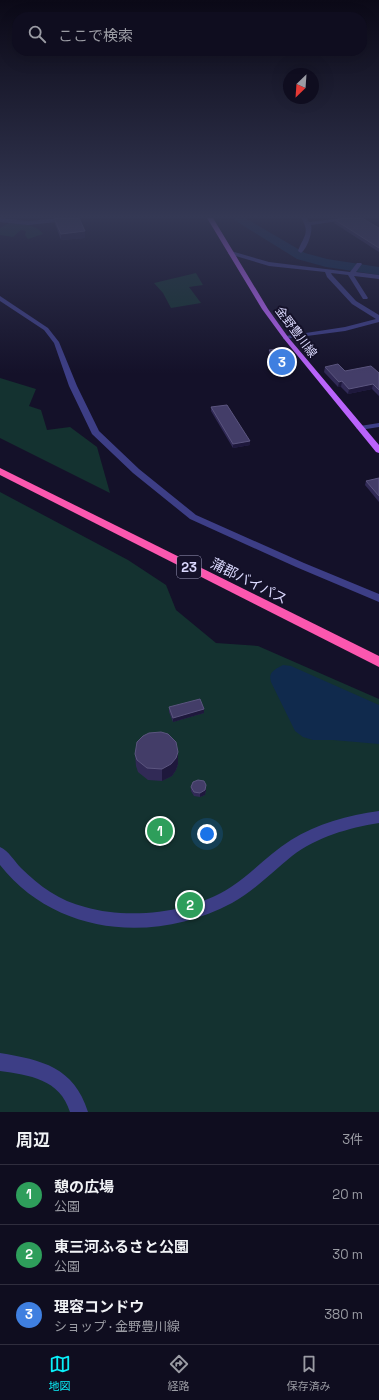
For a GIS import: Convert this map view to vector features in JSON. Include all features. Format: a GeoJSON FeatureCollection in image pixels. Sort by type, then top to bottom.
{"type":"FeatureCollection","features":[{"type":"Feature","properties":{"kind":"highway","name":"蒲郡バイパス"},"geometry":{"type":"LineString","coordinates":[[0,466],[379,654]]}},
{"type":"Feature","properties":{"kind":"highway","name":"蒲郡バイパス"},"geometry":{"type":"LineString","coordinates":[[0,471],[379,662]]}},
{"type":"Feature","properties":{"kind":"main road","name":"金野豊川線"},"geometry":{"type":"LineString","coordinates":[[241,270],[286,338],[379,450]]}},
{"type":"Feature","properties":{"kind":"street"},"geometry":{"type":"LineString","coordinates":[[319,270],[379,277]]}},
{"type":"Feature","properties":{"kind":"street"},"geometry":{"type":"LineString","coordinates":[[354,270],[351,275],[365,298]]}},
{"type":"Feature","properties":{"kind":"street"},"geometry":{"type":"LineString","coordinates":[[328,271],[329,276],[356,305],[379,319]]}},
{"type":"Feature","properties":{"kind":"street"},"geometry":{"type":"LineString","coordinates":[[0,298],[46,329],[57,343],[73,386],[95,432],[136,470],[193,518],[300,566],[379,598]]}},
{"type":"Feature","properties":{"kind":"street"},"geometry":{"type":"LineString","coordinates":[[0,308],[13,308]]}},
{"type":"Feature","properties":{"kind":"street"},"geometry":{"type":"LineString","coordinates":[[286,338],[345,329],[379,319]]}},
{"type":"Feature","properties":{"kind":"street"},"geometry":{"type":"LineString","coordinates":[[360,428],[379,425]]}},
{"type":"Feature","properties":{"kind":"street"},"geometry":{"type":"LineString","coordinates":[[0,854],[25,882],[44,896],[68,909],[98,918],[129,920],[161,919],[197,911],[227,897],[296,845],[330,829],[362,818],[379,817]]}},
{"type":"Feature","properties":{"kind":"street"},"geometry":{"type":"LineString","coordinates":[[0,1062],[46,1072],[66,1086],[78,1107],[79,1112]]}},
{"type":"Feature","properties":{"kind":"green space"},"geometry":{"type":"Polygon","coordinates":[[[196,273],[203,285],[189,287],[201,303],[171,308],[163,293],[154,283],[196,273]]]}},
{"type":"Feature","properties":{"kind":"green space"},"geometry":{"type":"Polygon","coordinates":[[[0,378],[36,389],[29,406],[41,410],[47,430],[70,427],[97,447],[110,493],[0,438],[0,378]]]}},
{"type":"Feature","properties":{"kind":"green space"},"geometry":{"type":"Polygon","coordinates":[[[0,492],[128,560],[166,585],[176,610],[216,643],[258,646],[379,699],[379,1112],[0,1112],[0,492]]]}},
{"type":"Feature","properties":{"kind":"water"},"geometry":{"type":"Polygon","coordinates":[[[283,665],[291,666],[379,705],[379,744],[333,740],[313,740],[303,737],[295,731],[270,679],[272,672],[283,665]]]}},
{"type":"Feature","properties":{"kind":"building"},"geometry":{"type":"Polygon","coordinates":[[[284,348],[294,360],[282,362],[269,350],[284,348]]]}},
{"type":"Feature","properties":{"kind":"building"},"geometry":{"type":"Polygon","coordinates":[[[338,364],[345,371],[371,366],[379,373],[379,390],[373,384],[349,389],[342,381],[339,382],[325,367],[338,364]]]}},
{"type":"Feature","properties":{"kind":"building"},"geometry":{"type":"Polygon","coordinates":[[[227,405],[250,441],[233,444],[211,407],[227,405]]]}},
{"type":"Feature","properties":{"kind":"building"},"geometry":{"type":"Polygon","coordinates":[[[379,478],[379,496],[366,481],[379,478]]]}},
{"type":"Feature","properties":{"kind":"building"},"geometry":{"type":"Polygon","coordinates":[[[200,699],[204,709],[173,718],[169,707],[200,699]]]}},
{"type":"Feature","properties":{"kind":"building"},"geometry":{"type":"Polygon","coordinates":[[[161,732],[168,734],[176,742],[178,752],[176,758],[171,764],[162,769],[147,768],[137,760],[135,754],[137,742],[149,733],[161,732]]]}},
{"type":"Feature","properties":{"kind":"building"},"geometry":{"type":"Polygon","coordinates":[[[198,780],[204,781],[206,785],[205,790],[200,793],[194,792],[191,787],[193,782],[198,780]]]}},
{"type":"Feature","properties":{"kind":"waterway"},"geometry":{"type":"LineString","coordinates":[[372,270],[379,271]]}},
{"type":"Feature","properties":{"kind":"place","name":"理容コンドウ"},"geometry":{"type":"Point","coordinates":[282,362]}},
{"type":"Feature","properties":{"kind":"place","name":"憩の広場"},"geometry":{"type":"Point","coordinates":[160,831]}},
{"type":"Feature","properties":{"kind":"place","name":"東三河ふるさと公園"},"geometry":{"type":"Point","coordinates":[190,905]}}]}
